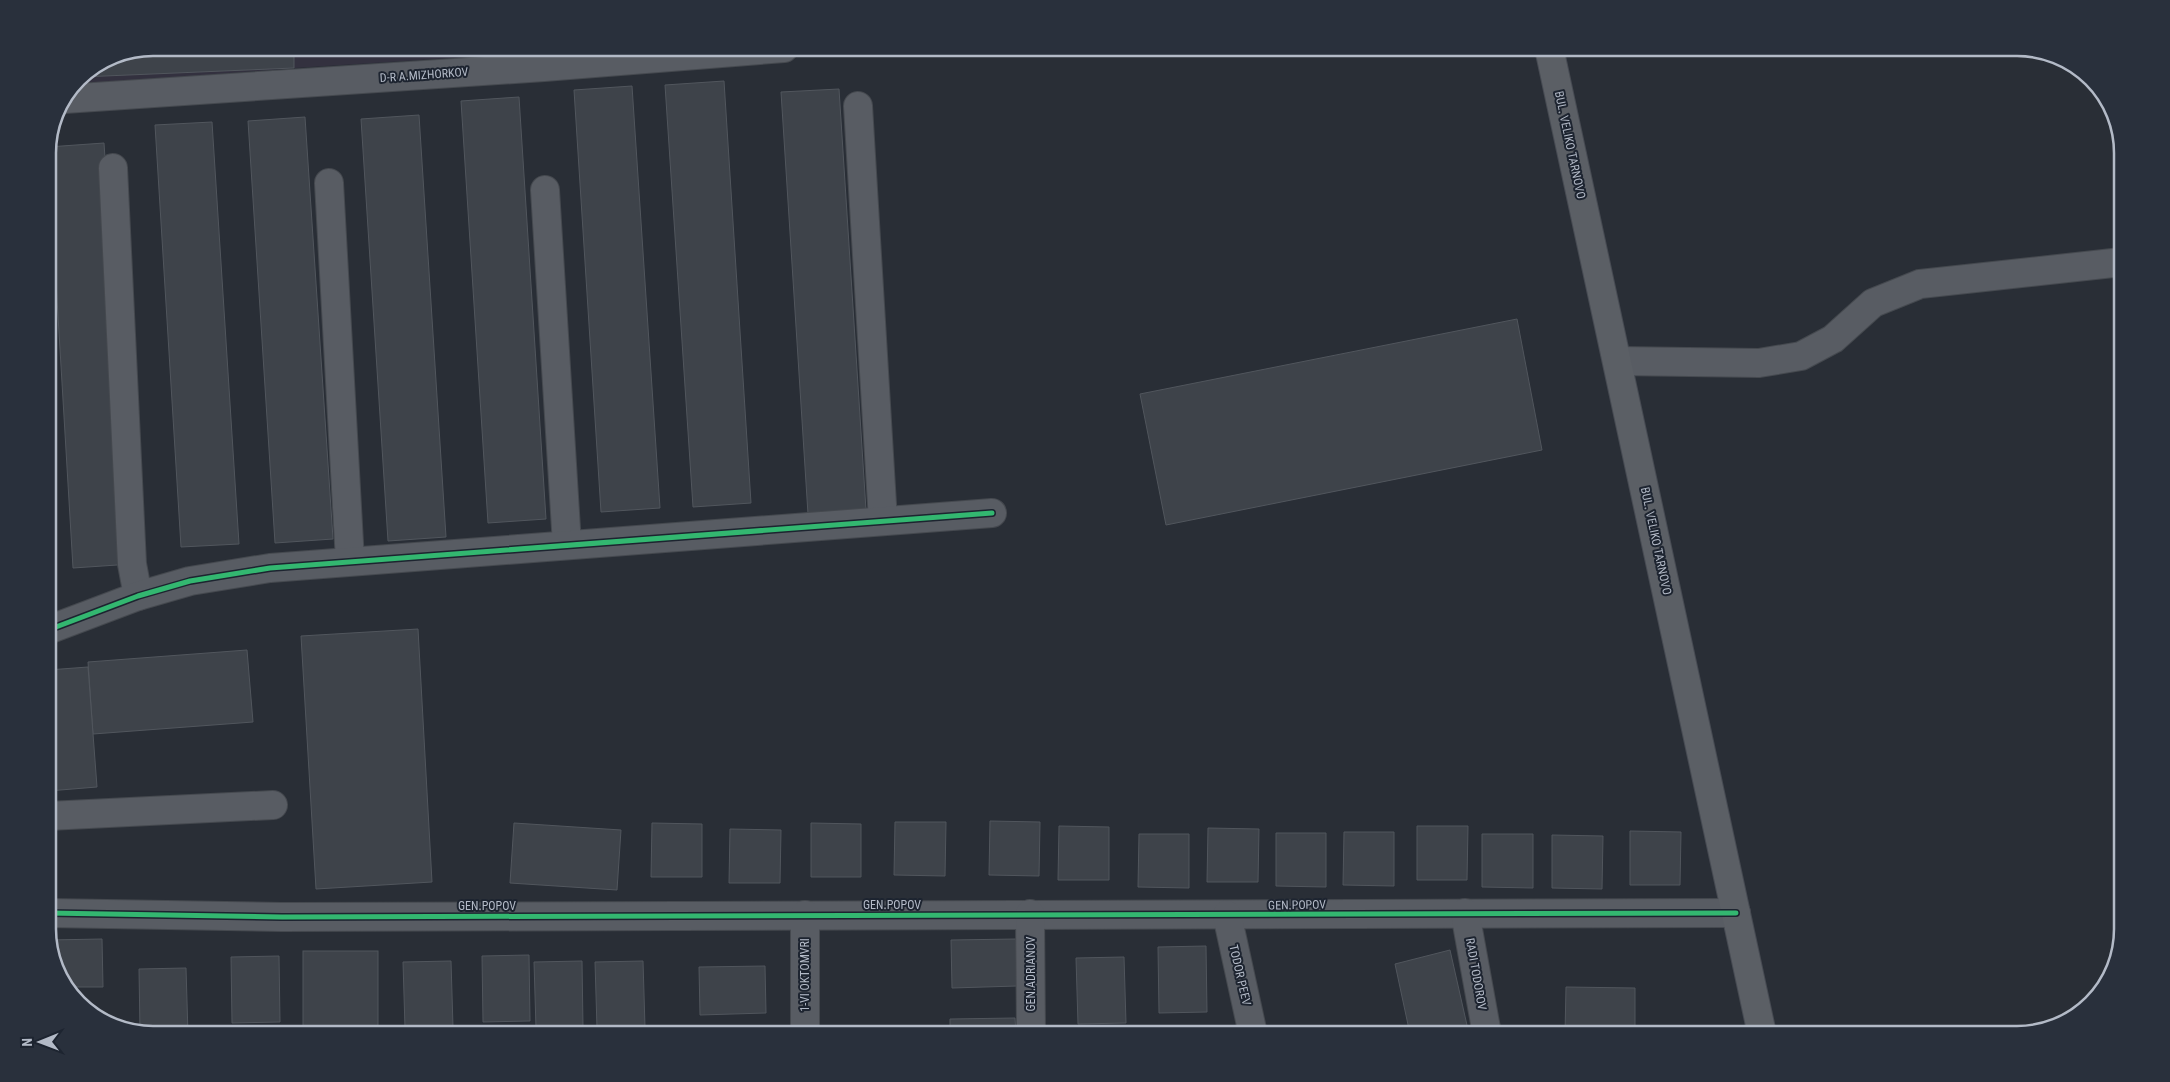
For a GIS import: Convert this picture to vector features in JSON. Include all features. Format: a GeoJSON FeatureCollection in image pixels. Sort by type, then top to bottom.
{"type":"FeatureCollection","features":[{"type":"Feature","properties":{"kind":"main road","name":"BUL. VELIKO TARNOVO"},"geometry":{"type":"LineString","coordinates":[[1551,56],[1760,1026]]}},
{"type":"Feature","properties":{"kind":"street","name":"D-R A.MIZHORKOV"},"geometry":{"type":"LineString","coordinates":[[73,98],[683,56]]}},
{"type":"Feature","properties":{"kind":"street"},"geometry":{"type":"LineString","coordinates":[[858,106],[882,521]]}},
{"type":"Feature","properties":{"kind":"street"},"geometry":{"type":"LineString","coordinates":[[113,168],[132,564],[138,596]]}},
{"type":"Feature","properties":{"kind":"street"},"geometry":{"type":"LineString","coordinates":[[329,183],[350,562]]}},
{"type":"Feature","properties":{"kind":"street"},"geometry":{"type":"LineString","coordinates":[[545,190],[567,545]]}},
{"type":"Feature","properties":{"kind":"street"},"geometry":{"type":"LineString","coordinates":[[1618,361],[1759,363],[1801,356],[1834,339],[1873,304],[1920,284],[2114,263]]}},
{"type":"Feature","properties":{"kind":"street"},"geometry":{"type":"LineString","coordinates":[[56,627],[138,596],[190,581],[270,568],[992,513]]}},
{"type":"Feature","properties":{"kind":"street"},"geometry":{"type":"LineString","coordinates":[[56,816],[273,805]]}},
{"type":"Feature","properties":{"kind":"street","name":"GEN.POPOV"},"geometry":{"type":"LineString","coordinates":[[56,913],[282,917],[1030,914],[1226,916],[1465,913],[1736,913]]}},
{"type":"Feature","properties":{"kind":"street","name":"RADI TODOROV"},"geometry":{"type":"LineString","coordinates":[[1465,913],[1486,1026]]}},
{"type":"Feature","properties":{"kind":"street","name":"GEN.ADRIANOV"},"geometry":{"type":"LineString","coordinates":[[1030,914],[1031,1026]]}},
{"type":"Feature","properties":{"kind":"street","name":"1-VI OKTOMVRI"},"geometry":{"type":"LineString","coordinates":[[805,915],[805,1026]]}},
{"type":"Feature","properties":{"kind":"street","name":"TODOR PEEV"},"geometry":{"type":"LineString","coordinates":[[1226,916],[1251,1026]]}},
{"type":"Feature","properties":{"kind":"shaded area"},"geometry":{"type":"Polygon","coordinates":[[[147,56],[481,56],[294,68],[84,85],[110,66],[122,61],[147,56]]]}},
{"type":"Feature","properties":{"kind":"building"},"geometry":{"type":"Polygon","coordinates":[[[147,56],[294,56],[294,68],[94,76],[122,61],[147,56]]]}},
{"type":"Feature","properties":{"kind":"building"},"geometry":{"type":"Polygon","coordinates":[[[724,81],[751,503],[693,507],[665,85],[724,81]]]}},
{"type":"Feature","properties":{"kind":"building"},"geometry":{"type":"Polygon","coordinates":[[[632,86],[660,508],[601,512],[574,90],[632,86]]]}},
{"type":"Feature","properties":{"kind":"building"},"geometry":{"type":"Polygon","coordinates":[[[839,89],[866,510],[808,514],[781,92],[839,89]]]}},
{"type":"Feature","properties":{"kind":"building"},"geometry":{"type":"Polygon","coordinates":[[[519,97],[546,519],[488,523],[461,101],[519,97]]]}},
{"type":"Feature","properties":{"kind":"building"},"geometry":{"type":"Polygon","coordinates":[[[419,115],[446,537],[388,541],[361,119],[419,115]]]}},
{"type":"Feature","properties":{"kind":"building"},"geometry":{"type":"Polygon","coordinates":[[[305,117],[333,539],[275,543],[248,121],[305,117]]]}},
{"type":"Feature","properties":{"kind":"building"},"geometry":{"type":"Polygon","coordinates":[[[212,122],[239,544],[181,547],[155,125],[212,122]]]}},
{"type":"Feature","properties":{"kind":"building"},"geometry":{"type":"Polygon","coordinates":[[[104,143],[132,564],[73,568],[56,282],[56,146],[104,143]]]}},
{"type":"Feature","properties":{"kind":"building"},"geometry":{"type":"Polygon","coordinates":[[[1517,319],[1542,450],[1166,525],[1140,394],[1517,319]]]}},
{"type":"Feature","properties":{"kind":"building"},"geometry":{"type":"Polygon","coordinates":[[[418,629],[432,882],[316,889],[301,636],[418,629]]]}},
{"type":"Feature","properties":{"kind":"building"},"geometry":{"type":"Polygon","coordinates":[[[247,650],[253,722],[93,734],[88,662],[247,650]]]}},
{"type":"Feature","properties":{"kind":"building"},"geometry":{"type":"Polygon","coordinates":[[[88,667],[97,787],[56,790],[56,669],[88,667]]]}},
{"type":"Feature","properties":{"kind":"building"},"geometry":{"type":"Polygon","coordinates":[[[990,821],[1040,822],[1039,876],[989,875],[990,821]]]}},
{"type":"Feature","properties":{"kind":"building"},"geometry":{"type":"Polygon","coordinates":[[[895,822],[946,822],[945,876],[894,875],[895,822]]]}},
{"type":"Feature","properties":{"kind":"building"},"geometry":{"type":"Polygon","coordinates":[[[514,823],[621,830],[617,890],[510,883],[514,823]]]}},
{"type":"Feature","properties":{"kind":"building"},"geometry":{"type":"Polygon","coordinates":[[[652,823],[702,824],[702,877],[651,877],[652,823]]]}},
{"type":"Feature","properties":{"kind":"building"},"geometry":{"type":"Polygon","coordinates":[[[811,823],[861,824],[861,877],[811,877],[811,823]]]}},
{"type":"Feature","properties":{"kind":"building"},"geometry":{"type":"Polygon","coordinates":[[[1059,826],[1109,827],[1109,880],[1058,880],[1059,826]]]}},
{"type":"Feature","properties":{"kind":"building"},"geometry":{"type":"Polygon","coordinates":[[[1417,826],[1468,826],[1467,880],[1417,880],[1417,826]]]}},
{"type":"Feature","properties":{"kind":"building"},"geometry":{"type":"Polygon","coordinates":[[[1208,828],[1259,829],[1258,882],[1207,882],[1208,828]]]}},
{"type":"Feature","properties":{"kind":"building"},"geometry":{"type":"Polygon","coordinates":[[[730,829],[781,830],[780,883],[729,883],[730,829]]]}},
{"type":"Feature","properties":{"kind":"building"},"geometry":{"type":"Polygon","coordinates":[[[1630,831],[1681,832],[1680,885],[1630,885],[1630,831]]]}},
{"type":"Feature","properties":{"kind":"building"},"geometry":{"type":"Polygon","coordinates":[[[1344,832],[1394,832],[1394,886],[1343,885],[1344,832]]]}},
{"type":"Feature","properties":{"kind":"building"},"geometry":{"type":"Polygon","coordinates":[[[1276,833],[1326,833],[1326,887],[1276,886],[1276,833]]]}},
{"type":"Feature","properties":{"kind":"building"},"geometry":{"type":"Polygon","coordinates":[[[1139,834],[1189,834],[1189,888],[1138,887],[1139,834]]]}},
{"type":"Feature","properties":{"kind":"building"},"geometry":{"type":"Polygon","coordinates":[[[1482,834],[1533,834],[1533,888],[1482,887],[1482,834]]]}},
{"type":"Feature","properties":{"kind":"building"},"geometry":{"type":"Polygon","coordinates":[[[1552,835],[1603,836],[1602,889],[1552,888],[1552,835]]]}},
{"type":"Feature","properties":{"kind":"building"},"geometry":{"type":"Polygon","coordinates":[[[102,939],[103,987],[76,987],[61,960],[57,940],[102,939]]]}},
{"type":"Feature","properties":{"kind":"building"},"geometry":{"type":"Polygon","coordinates":[[[1016,939],[1017,986],[952,988],[951,940],[1016,939]]]}},
{"type":"Feature","properties":{"kind":"building"},"geometry":{"type":"Polygon","coordinates":[[[1206,946],[1207,1012],[1159,1013],[1158,947],[1206,946]]]}},
{"type":"Feature","properties":{"kind":"building"},"geometry":{"type":"Polygon","coordinates":[[[1450,950],[1467,1026],[1408,1026],[1395,964],[1450,950]]]}},
{"type":"Feature","properties":{"kind":"building"},"geometry":{"type":"Polygon","coordinates":[[[303,951],[378,951],[378,1026],[303,1026],[303,951]]]}},
{"type":"Feature","properties":{"kind":"building"},"geometry":{"type":"Polygon","coordinates":[[[529,955],[530,1021],[483,1022],[482,956],[529,955]]]}},
{"type":"Feature","properties":{"kind":"building"},"geometry":{"type":"Polygon","coordinates":[[[279,956],[280,1022],[232,1023],[231,957],[279,956]]]}},
{"type":"Feature","properties":{"kind":"building"},"geometry":{"type":"Polygon","coordinates":[[[1124,957],[1126,1023],[1078,1024],[1076,958],[1124,957]]]}},
{"type":"Feature","properties":{"kind":"building"},"geometry":{"type":"Polygon","coordinates":[[[451,961],[453,1026],[405,1026],[403,962],[451,961]]]}},
{"type":"Feature","properties":{"kind":"building"},"geometry":{"type":"Polygon","coordinates":[[[582,961],[583,1026],[536,1026],[534,962],[582,961]]]}},
{"type":"Feature","properties":{"kind":"building"},"geometry":{"type":"Polygon","coordinates":[[[643,961],[645,1026],[597,1026],[595,962],[643,961]]]}},
{"type":"Feature","properties":{"kind":"building"},"geometry":{"type":"Polygon","coordinates":[[[765,966],[766,1013],[700,1015],[699,967],[765,966]]]}},
{"type":"Feature","properties":{"kind":"building"},"geometry":{"type":"Polygon","coordinates":[[[186,968],[188,1026],[140,1025],[139,969],[186,968]]]}},
{"type":"Feature","properties":{"kind":"building"},"geometry":{"type":"Polygon","coordinates":[[[1566,987],[1635,988],[1635,1026],[1565,1026],[1566,987]]]}},
{"type":"Feature","properties":{"kind":"building"},"geometry":{"type":"Polygon","coordinates":[[[1015,1018],[1016,1026],[950,1026],[950,1019],[1015,1018]]]}},
{"type":"Feature","properties":{"kind":"cycle path"},"geometry":{"type":"LineString","coordinates":[[56,627],[138,596],[190,581],[270,568],[992,513]]}},
{"type":"Feature","properties":{"kind":"cycle path"},"geometry":{"type":"LineString","coordinates":[[56,913],[282,917],[1736,913]]}}]}
